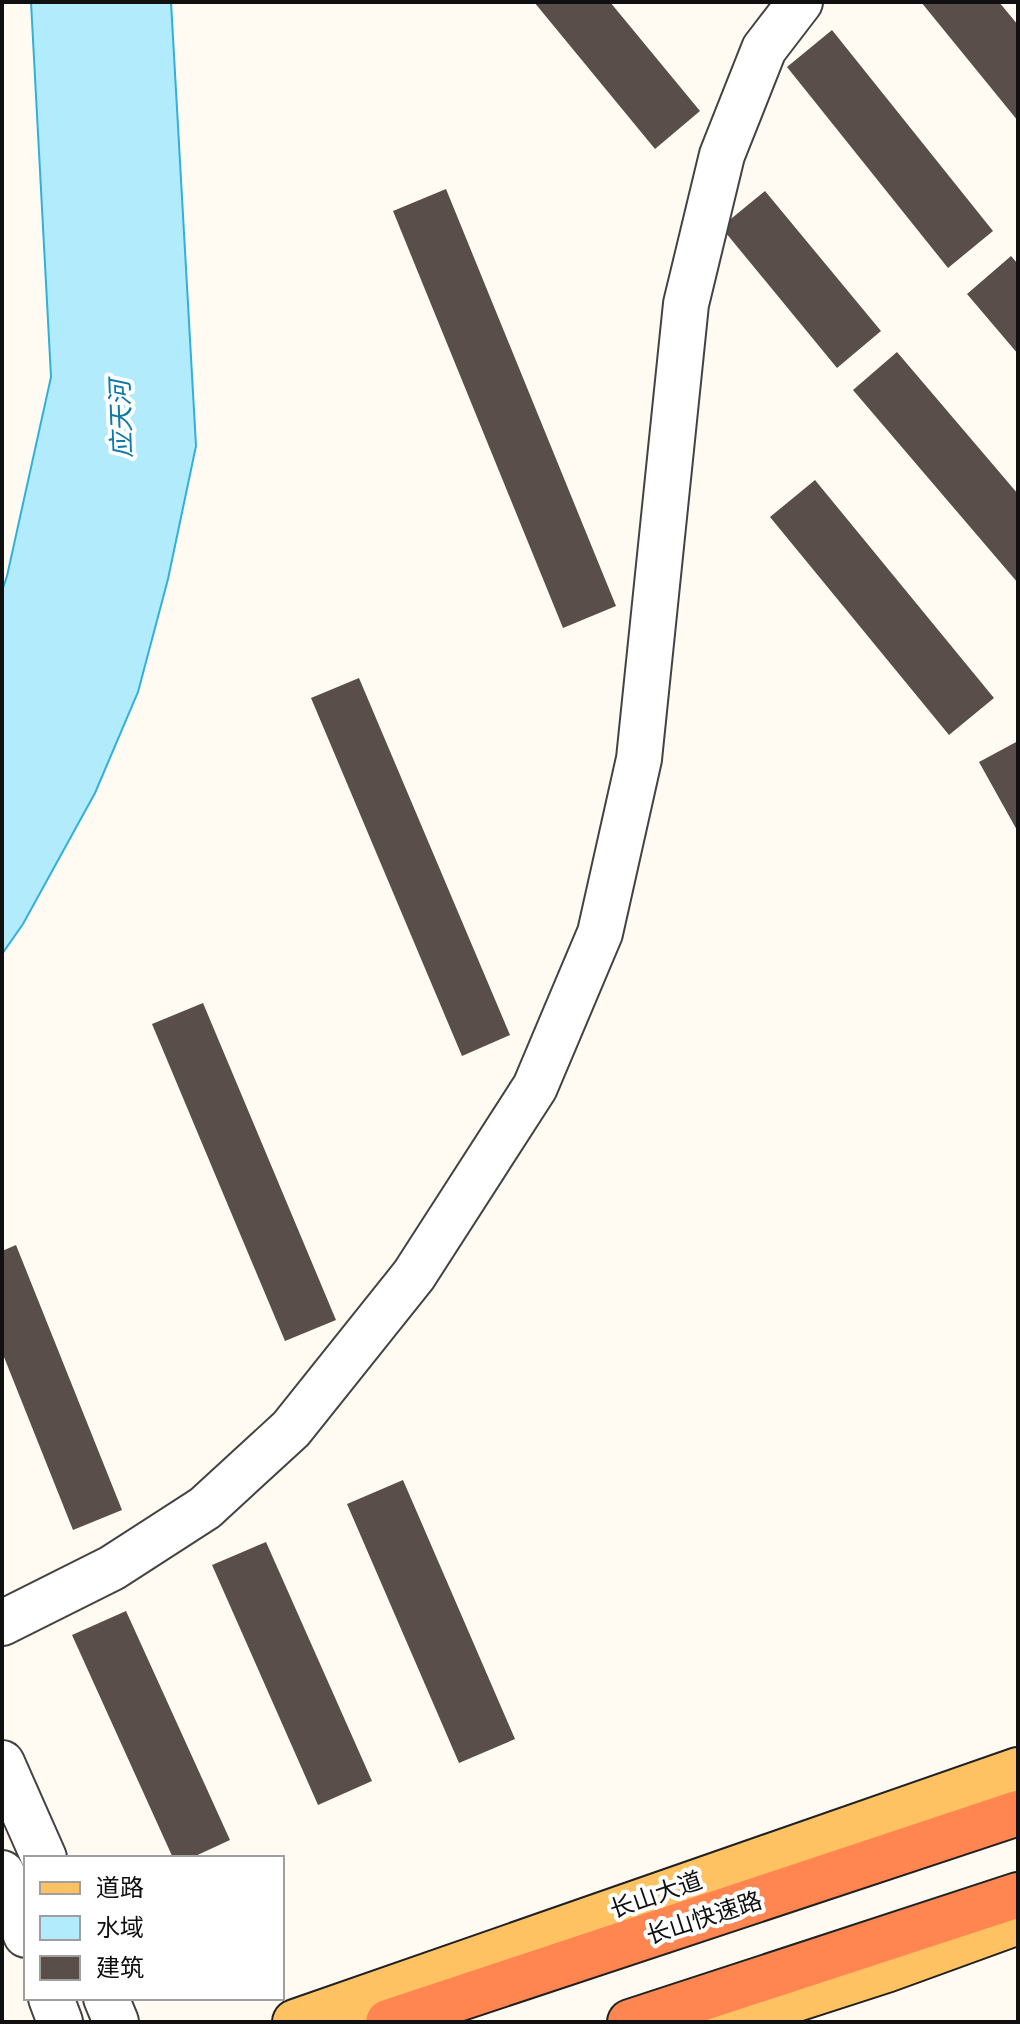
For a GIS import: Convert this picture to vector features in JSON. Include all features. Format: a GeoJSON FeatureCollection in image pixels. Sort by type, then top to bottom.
{"type":"FeatureCollection","features":[{"type":"Feature","properties":{"kind":"highway","name":"长山快速路"},"geometry":{"type":"LineString","coordinates":[[388,2022],[1018,1813]]}},
{"type":"Feature","properties":{"kind":"highway"},"geometry":{"type":"LineString","coordinates":[[630,2022],[1018,1895]]}},
{"type":"Feature","properties":{"kind":"main road","name":"长山大道"},"geometry":{"type":"LineString","coordinates":[[295,2022],[1018,1770]]}},
{"type":"Feature","properties":{"kind":"main road"},"geometry":{"type":"LineString","coordinates":[[725,2022],[886,1970],[1018,1922]]}},
{"type":"Feature","properties":{"kind":"street"},"geometry":{"type":"LineString","coordinates":[[2,1623],[112,1568],[205,1508],[291,1429],[414,1275],[535,1087],[600,933],[639,759],[686,304],[722,155],[764,49],[800,2]]}},
{"type":"Feature","properties":{"kind":"street"},"geometry":{"type":"LineString","coordinates":[[2,1763],[43,1856]]}},
{"type":"Feature","properties":{"kind":"street"},"geometry":{"type":"LineString","coordinates":[[2,1873],[24,1930]]}},
{"type":"Feature","properties":{"kind":"street"},"geometry":{"type":"LineString","coordinates":[[52,2000],[60,2022]]}},
{"type":"Feature","properties":{"kind":"street"},"geometry":{"type":"LineString","coordinates":[[107,2000],[116,2022]]}},
{"type":"Feature","properties":{"kind":"water","name":"应天河"},"geometry":{"type":"Polygon","coordinates":[[[31,2],[171,2],[196,446],[168,579],[138,692],[95,793],[23,924],[2,954],[2,591],[51,377],[31,2]]]}},
{"type":"Feature","properties":{"kind":"building"},"geometry":{"type":"Polygon","coordinates":[[[534,2],[610,2],[700,111],[655,149],[534,2]]]}},
{"type":"Feature","properties":{"kind":"building"},"geometry":{"type":"Polygon","coordinates":[[[921,2],[999,2],[1018,25],[1018,121],[921,2]]]}},
{"type":"Feature","properties":{"kind":"building"},"geometry":{"type":"Polygon","coordinates":[[[832,30],[993,231],[948,268],[787,67],[832,30]]]}},
{"type":"Feature","properties":{"kind":"building"},"geometry":{"type":"Polygon","coordinates":[[[446,189],[616,606],[563,628],[393,211],[446,189]]]}},
{"type":"Feature","properties":{"kind":"building"},"geometry":{"type":"Polygon","coordinates":[[[765,191],[881,331],[837,368],[721,227],[765,191]]]}},
{"type":"Feature","properties":{"kind":"building"},"geometry":{"type":"Polygon","coordinates":[[[1011,256],[1018,264],[1018,354],[967,294],[1011,256]]]}},
{"type":"Feature","properties":{"kind":"building"},"geometry":{"type":"Polygon","coordinates":[[[897,352],[1018,494],[1018,583],[853,390],[897,352]]]}},
{"type":"Feature","properties":{"kind":"building"},"geometry":{"type":"Polygon","coordinates":[[[815,480],[994,698],[949,735],[770,517],[815,480]]]}},
{"type":"Feature","properties":{"kind":"building"},"geometry":{"type":"Polygon","coordinates":[[[359,678],[510,1035],[462,1056],[311,698],[359,678]]]}},
{"type":"Feature","properties":{"kind":"building"},"geometry":{"type":"Polygon","coordinates":[[[1018,741],[1018,832],[979,762],[1018,741]]]}},
{"type":"Feature","properties":{"kind":"building"},"geometry":{"type":"Polygon","coordinates":[[[203,1003],[336,1320],[285,1341],[152,1024],[203,1003]]]}},
{"type":"Feature","properties":{"kind":"building"},"geometry":{"type":"Polygon","coordinates":[[[16,1245],[122,1510],[73,1530],[2,1352],[2,1251],[16,1245]]]}},
{"type":"Feature","properties":{"kind":"building"},"geometry":{"type":"Polygon","coordinates":[[[403,1480],[515,1739],[459,1763],[347,1504],[403,1480]]]}},
{"type":"Feature","properties":{"kind":"building"},"geometry":{"type":"Polygon","coordinates":[[[266,1542],[372,1781],[318,1805],[212,1565],[266,1542]]]}},
{"type":"Feature","properties":{"kind":"building"},"geometry":{"type":"Polygon","coordinates":[[[126,1611],[230,1840],[195,1856],[172,1856],[72,1635],[126,1611]]]}}]}
